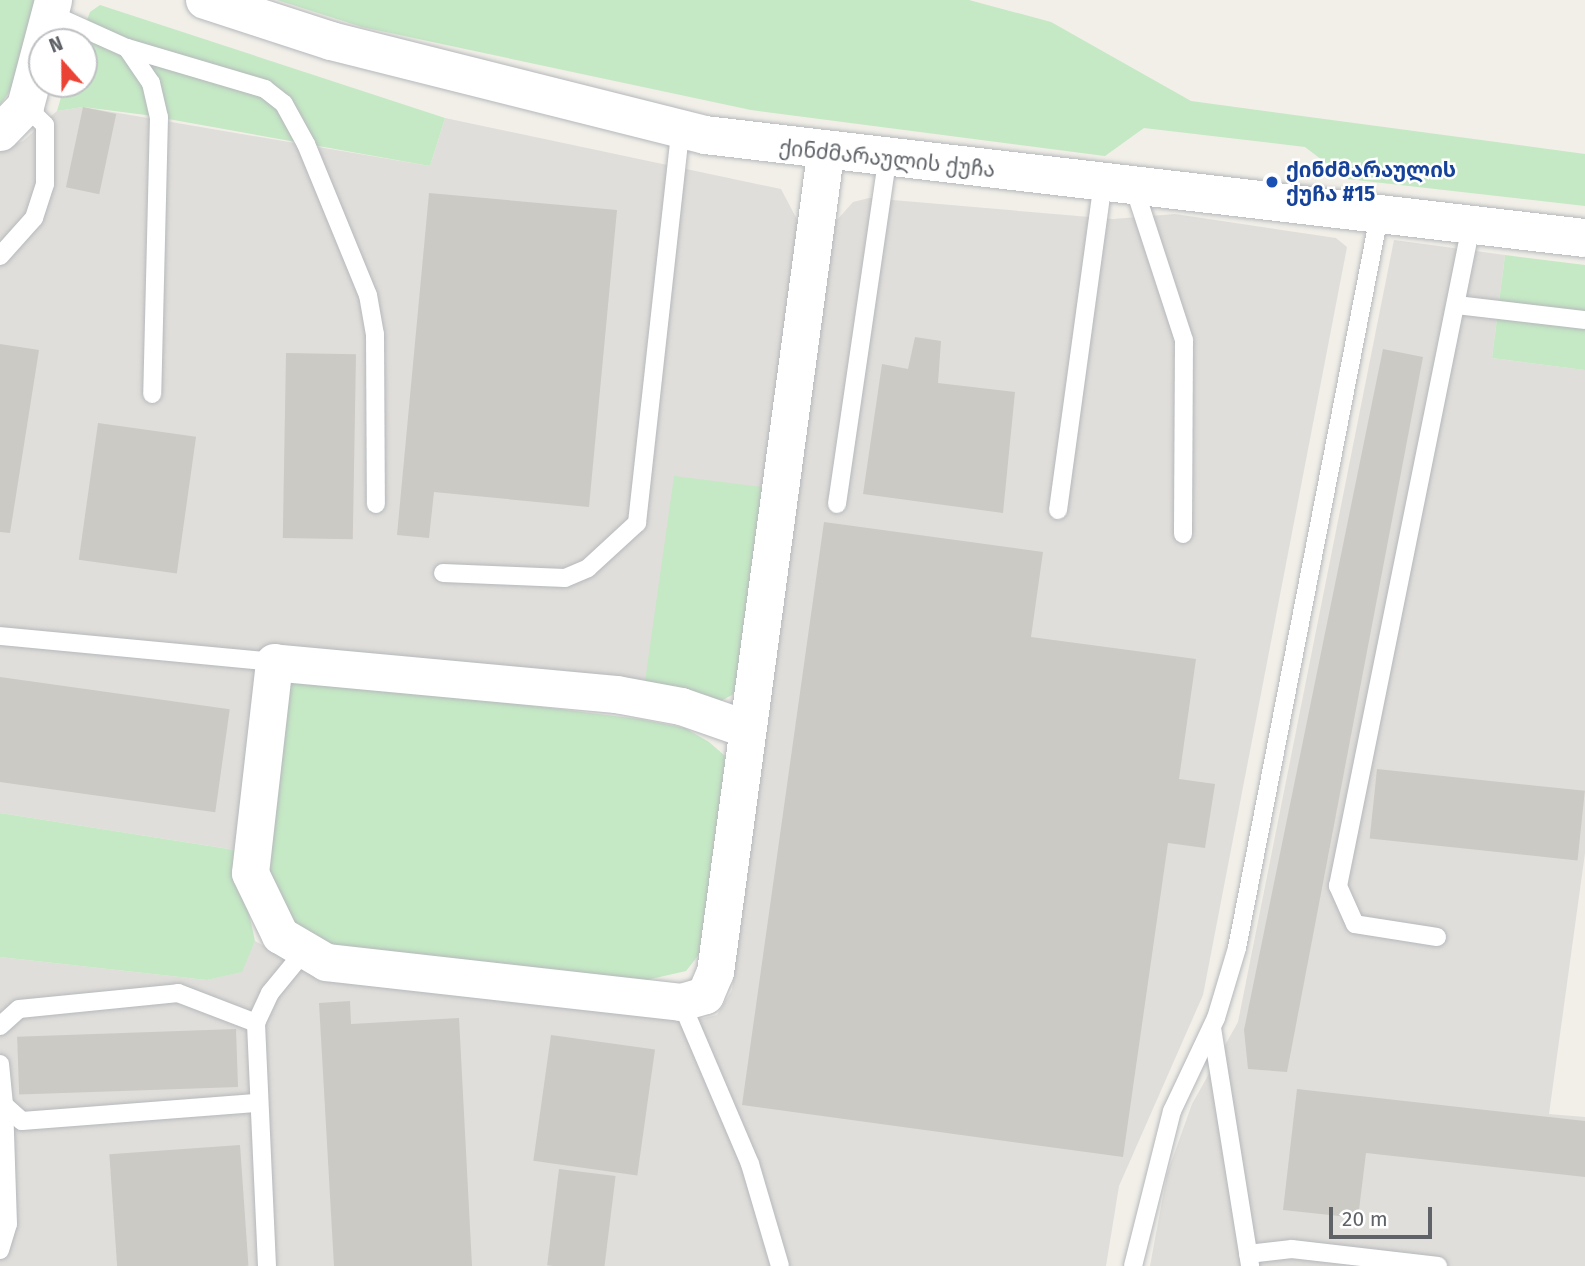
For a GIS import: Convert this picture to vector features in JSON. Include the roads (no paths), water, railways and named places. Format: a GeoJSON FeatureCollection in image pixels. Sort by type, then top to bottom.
{"type":"FeatureCollection","features":[{"type":"Feature","properties":{"kind":"main road","name":"ქინძმარაულის ქუჩა"},"geometry":{"type":"LineString","coordinates":[[205,0],[331,41],[680,131],[825,154],[1118,182],[1379,216],[1585,238]]}},
{"type":"Feature","properties":{"kind":"street"},"geometry":{"type":"LineString","coordinates":[[0,132],[24,106],[51,6]]}},
{"type":"Feature","properties":{"kind":"street"},"geometry":{"type":"LineString","coordinates":[[747,729],[681,706],[616,694],[274,662],[250,873],[280,935],[302,954],[326,962],[681,1002],[705,995],[715,972],[825,154]]}},
{"type":"Feature","properties":{"kind":"lane"},"geometry":{"type":"LineString","coordinates":[[51,6],[128,48],[265,89],[285,104],[301,134],[368,295],[375,334],[376,504]]}},
{"type":"Feature","properties":{"kind":"lane"},"geometry":{"type":"LineString","coordinates":[[128,48],[142,64],[159,117],[152,394]]}},
{"type":"Feature","properties":{"kind":"lane"},"geometry":{"type":"LineString","coordinates":[[0,256],[34,218],[45,184],[45,125],[24,106]]}},
{"type":"Feature","properties":{"kind":"lane"},"geometry":{"type":"LineString","coordinates":[[443,573],[565,578],[588,568],[637,523],[680,131]]}},
{"type":"Feature","properties":{"kind":"lane"},"geometry":{"type":"LineString","coordinates":[[836,504],[887,160]]}},
{"type":"Feature","properties":{"kind":"lane"},"geometry":{"type":"LineString","coordinates":[[1058,510],[1118,182]]}},
{"type":"Feature","properties":{"kind":"lane"},"geometry":{"type":"LineString","coordinates":[[1118,182],[1184,340],[1183,534]]}},
{"type":"Feature","properties":{"kind":"lane"},"geometry":{"type":"LineString","coordinates":[[1133,1266],[1172,1111],[1212,1027],[1237,948],[1379,216]]}},
{"type":"Feature","properties":{"kind":"lane"},"geometry":{"type":"LineString","coordinates":[[1437,937],[1355,924],[1338,886],[1471,226]]}},
{"type":"Feature","properties":{"kind":"lane"},"geometry":{"type":"LineString","coordinates":[[1457,305],[1585,320]]}},
{"type":"Feature","properties":{"kind":"lane"},"geometry":{"type":"LineString","coordinates":[[0,636],[274,662]]}},
{"type":"Feature","properties":{"kind":"lane"},"geometry":{"type":"LineString","coordinates":[[267,1266],[255,1103],[256,1023],[302,954]]}},
{"type":"Feature","properties":{"kind":"lane"},"geometry":{"type":"LineString","coordinates":[[0,1026],[19,1009],[178,993],[256,1023]]}},
{"type":"Feature","properties":{"kind":"lane"},"geometry":{"type":"LineString","coordinates":[[681,1002],[750,1164],[780,1266]]}},
{"type":"Feature","properties":{"kind":"lane"},"geometry":{"type":"LineString","coordinates":[[1212,1027],[1249,1260],[1292,1249],[1438,1266]]}},
{"type":"Feature","properties":{"kind":"lane"},"geometry":{"type":"LineString","coordinates":[[0,1064],[8,1224],[0,1250]]}},
{"type":"Feature","properties":{"kind":"lane"},"geometry":{"type":"LineString","coordinates":[[4,1105],[22,1121],[255,1103]]}},
{"type":"Feature","properties":{"kind":"place","name":"ქინძმარაულის ქუჩა #15"},"geometry":{"type":"Point","coordinates":[1272,182]}}]}
